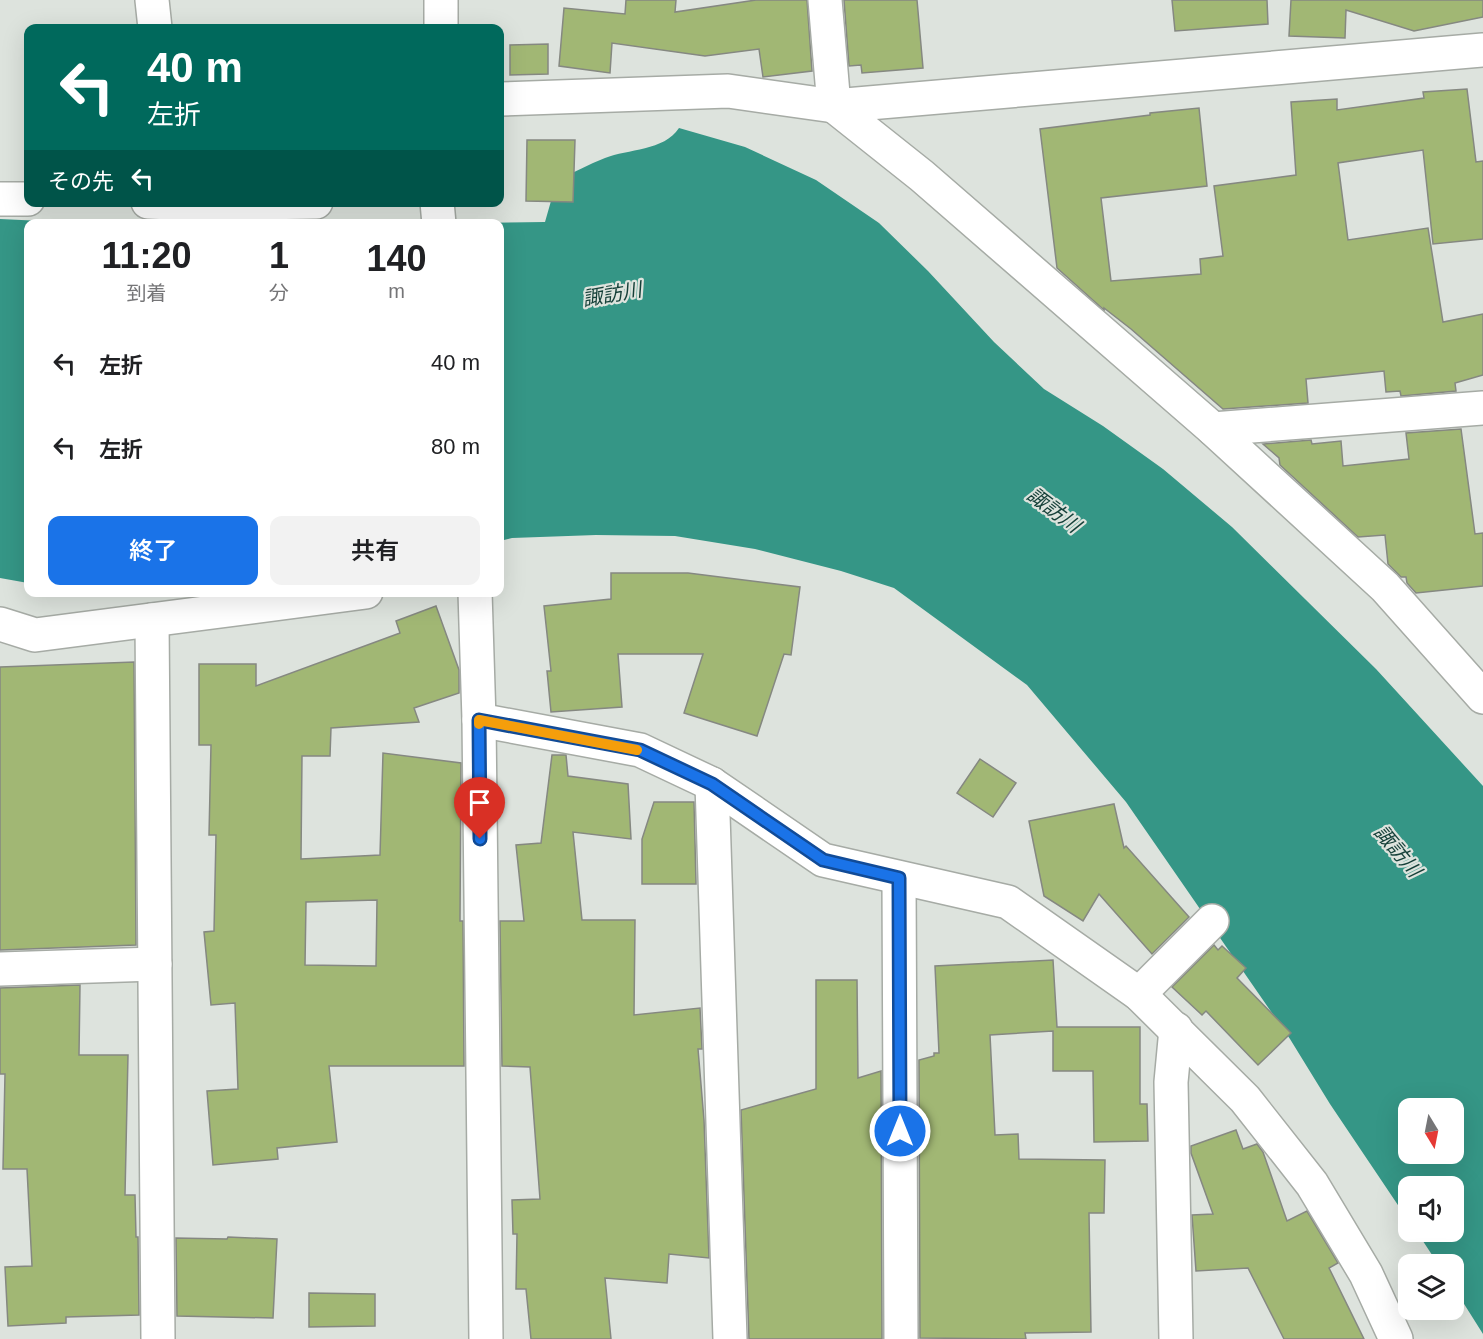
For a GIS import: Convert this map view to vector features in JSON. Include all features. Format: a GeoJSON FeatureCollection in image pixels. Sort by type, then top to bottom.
{"type":"FeatureCollection","features":[{"type":"Feature","properties":{"kind":"street"},"geometry":{"type":"LineString","coordinates":[[152,0],[155,24]]}},
{"type":"Feature","properties":{"kind":"street"},"geometry":{"type":"LineString","coordinates":[[441,0],[441,24]]}},
{"type":"Feature","properties":{"kind":"street"},"geometry":{"type":"LineString","coordinates":[[825,0],[834,106],[922,176],[1214,429],[1385,587],[1483,697]]}},
{"type":"Feature","properties":{"kind":"street"},"geometry":{"type":"LineString","coordinates":[[504,99],[728,91],[834,106],[1483,50]]}},
{"type":"Feature","properties":{"kind":"street"},"geometry":{"type":"LineString","coordinates":[[0,198],[24,199]]}},
{"type":"Feature","properties":{"kind":"street"},"geometry":{"type":"LineString","coordinates":[[1214,429],[1483,408]]}},
{"type":"Feature","properties":{"kind":"street"},"geometry":{"type":"LineString","coordinates":[[0,624],[35,635],[328,597]]}},
{"type":"Feature","properties":{"kind":"street"},"geometry":{"type":"LineString","coordinates":[[475,597],[479,720],[486,1339]]}},
{"type":"Feature","properties":{"kind":"street"},"geometry":{"type":"LineString","coordinates":[[152,620],[158,1339]]}},
{"type":"Feature","properties":{"kind":"street"},"geometry":{"type":"LineString","coordinates":[[479,720],[640,750],[712,784],[823,860],[1008,902],[1139,994],[1245,1099],[1312,1184],[1366,1274],[1396,1339]]}},
{"type":"Feature","properties":{"kind":"street"},"geometry":{"type":"LineString","coordinates":[[712,784],[730,1339]]}},
{"type":"Feature","properties":{"kind":"street"},"geometry":{"type":"LineString","coordinates":[[899,878],[901,1339]]}},
{"type":"Feature","properties":{"kind":"street"},"geometry":{"type":"LineString","coordinates":[[1139,994],[1212,921]]}},
{"type":"Feature","properties":{"kind":"street"},"geometry":{"type":"LineString","coordinates":[[0,969],[155,964]]}},
{"type":"Feature","properties":{"kind":"street"},"geometry":{"type":"LineString","coordinates":[[1176,1029],[1171,1082],[1176,1339]]}},
{"type":"Feature","properties":{"kind":"water","name":"諏訪川"},"geometry":{"type":"Polygon","coordinates":[[[679,128],[745,147],[816,180],[879,223],[928,271],[994,342],[1044,389],[1103,426],[1163,469],[1232,527],[1376,669],[1483,786],[1483,1334],[1464,1304],[1464,1254],[1431,1254],[1424,1242],[1464,1242],[1464,1176],[1398,1176],[1398,1205],[1330,1104],[1290,1039],[1126,802],[1027,685],[894,588],[841,571],[755,549],[675,536],[596,535],[504,540],[504,223],[545,222],[557,180],[605,158],[655,145],[672,136],[679,128]]]}},
{"type":"Feature","properties":{"kind":"water"},"geometry":{"type":"Polygon","coordinates":[[[0,219],[24,220],[24,582],[0,578],[0,219]]]}},
{"type":"Feature","properties":{"kind":"building"},"geometry":{"type":"Polygon","coordinates":[[[626,0],[676,0],[675,12],[756,0],[807,0],[812,71],[763,77],[759,49],[705,56],[612,43],[610,73],[559,66],[564,8],[625,14],[626,0]]]}},
{"type":"Feature","properties":{"kind":"building"},"geometry":{"type":"Polygon","coordinates":[[[844,0],[917,0],[923,68],[862,73],[861,65],[849,66],[844,0]]]}},
{"type":"Feature","properties":{"kind":"building"},"geometry":{"type":"Polygon","coordinates":[[[1172,0],[1267,0],[1268,24],[1175,31],[1172,0]]]}},
{"type":"Feature","properties":{"kind":"building"},"geometry":{"type":"Polygon","coordinates":[[[1291,0],[1483,0],[1483,17],[1414,31],[1346,10],[1345,38],[1289,36],[1291,0]]]}},
{"type":"Feature","properties":{"kind":"building"},"geometry":{"type":"Polygon","coordinates":[[[548,44],[548,74],[510,75],[510,45],[548,44]]]}},
{"type":"Feature","properties":{"kind":"building"},"geometry":{"type":"Polygon","coordinates":[[[1467,89],[1476,162],[1483,161],[1483,239],[1433,244],[1423,150],[1338,163],[1348,240],[1428,228],[1443,322],[1483,314],[1483,375],[1455,383],[1456,391],[1401,396],[1400,391],[1386,392],[1384,371],[1306,379],[1308,403],[1223,409],[1057,268],[1040,129],[1199,108],[1207,186],[1101,198],[1111,281],[1201,274],[1200,259],[1223,256],[1214,186],[1296,175],[1291,102],[1337,99],[1337,110],[1424,98],[1423,92],[1467,89]]]}},
{"type":"Feature","properties":{"kind":"building"},"geometry":{"type":"Polygon","coordinates":[[[527,140],[575,140],[573,202],[526,201],[527,140]]]}},
{"type":"Feature","properties":{"kind":"building"},"geometry":{"type":"Polygon","coordinates":[[[1461,429],[1475,534],[1483,533],[1483,586],[1416,593],[1407,583],[1406,577],[1401,577],[1388,564],[1385,535],[1358,537],[1280,465],[1279,458],[1263,444],[1311,440],[1312,444],[1341,441],[1343,466],[1409,459],[1406,433],[1461,429]]]}},
{"type":"Feature","properties":{"kind":"building"},"geometry":{"type":"Polygon","coordinates":[[[611,573],[688,573],[800,587],[791,655],[784,654],[757,736],[684,713],[703,654],[618,654],[622,707],[551,712],[547,671],[551,671],[544,606],[611,599],[611,573]]]}},
{"type":"Feature","properties":{"kind":"building"},"geometry":{"type":"Polygon","coordinates":[[[436,606],[459,670],[459,693],[414,708],[419,722],[331,728],[330,756],[302,756],[301,859],[380,855],[383,753],[461,763],[460,921],[463,921],[464,1066],[329,1066],[337,1142],[277,1148],[278,1159],[213,1165],[207,1091],[238,1089],[235,1003],[211,1005],[204,932],[214,931],[216,835],[209,835],[211,745],[199,745],[199,664],[256,664],[256,686],[400,633],[396,621],[436,606]],[[377,900],[306,902],[305,965],[376,966],[377,900]]]}},
{"type":"Feature","properties":{"kind":"building"},"geometry":{"type":"Polygon","coordinates":[[[134,662],[136,945],[0,950],[0,667],[134,662]]]}},
{"type":"Feature","properties":{"kind":"building"},"geometry":{"type":"Polygon","coordinates":[[[552,755],[566,755],[568,776],[628,784],[631,839],[573,832],[582,920],[635,920],[634,1015],[700,1008],[702,1049],[698,1049],[704,1120],[709,1258],[669,1254],[667,1283],[605,1278],[611,1339],[531,1339],[526,1289],[516,1289],[517,1234],[513,1234],[512,1200],[540,1199],[530,1067],[502,1066],[500,921],[524,921],[516,845],[541,843],[552,755]]]}},
{"type":"Feature","properties":{"kind":"building"},"geometry":{"type":"Polygon","coordinates":[[[980,759],[1016,783],[993,817],[957,793],[980,759]]]}},
{"type":"Feature","properties":{"kind":"building"},"geometry":{"type":"Polygon","coordinates":[[[654,802],[694,802],[696,884],[642,884],[642,839],[654,802]]]}},
{"type":"Feature","properties":{"kind":"building"},"geometry":{"type":"Polygon","coordinates":[[[1114,804],[1124,848],[1126,846],[1189,917],[1152,954],[1099,894],[1083,921],[1044,896],[1029,821],[1114,804]]]}},
{"type":"Feature","properties":{"kind":"building"},"geometry":{"type":"Polygon","coordinates":[[[1214,945],[1218,950],[1222,946],[1246,968],[1237,978],[1291,1033],[1258,1065],[1206,1011],[1202,1015],[1172,987],[1214,945]]]}},
{"type":"Feature","properties":{"kind":"building"},"geometry":{"type":"Polygon","coordinates":[[[1053,960],[1057,1027],[1140,1027],[1140,1104],[1147,1104],[1148,1141],[1094,1142],[1093,1071],[1053,1071],[1053,1031],[990,1035],[995,1135],[1018,1134],[1019,1159],[1105,1160],[1104,1213],[1089,1213],[1091,1332],[1025,1333],[1026,1339],[920,1338],[919,1060],[939,1053],[935,966],[1053,960]]]}},
{"type":"Feature","properties":{"kind":"building"},"geometry":{"type":"Polygon","coordinates":[[[816,980],[857,980],[858,1078],[881,1071],[882,1339],[749,1339],[741,1110],[816,1089],[816,980]]]}},
{"type":"Feature","properties":{"kind":"building"},"geometry":{"type":"Polygon","coordinates":[[[80,985],[79,1055],[128,1055],[125,1195],[135,1195],[139,1315],[66,1317],[66,1323],[8,1326],[5,1267],[32,1266],[27,1169],[3,1169],[5,1074],[0,1074],[0,988],[80,985]]]}},
{"type":"Feature","properties":{"kind":"building"},"geometry":{"type":"Polygon","coordinates":[[[1236,1130],[1243,1149],[1257,1144],[1263,1152],[1287,1221],[1307,1211],[1338,1263],[1329,1268],[1364,1339],[1284,1339],[1248,1268],[1196,1271],[1192,1215],[1213,1214],[1191,1153],[1191,1146],[1236,1130]]]}},
{"type":"Feature","properties":{"kind":"building"},"geometry":{"type":"Polygon","coordinates":[[[228,1237],[277,1239],[273,1318],[177,1316],[176,1238],[227,1239],[228,1237]]]}},
{"type":"Feature","properties":{"kind":"building"},"geometry":{"type":"Polygon","coordinates":[[[309,1293],[375,1294],[375,1326],[309,1327],[309,1293]]]}},
{"type":"Feature","properties":{"kind":"slow traffic"},"geometry":{"type":"LineString","coordinates":[[479,724],[479,720],[637,750]]}},
{"type":"Feature","properties":{"kind":"route"},"geometry":{"type":"LineString","coordinates":[[480,839],[479,720],[640,750],[712,784],[823,860],[899,878],[900,1131]]}}]}
